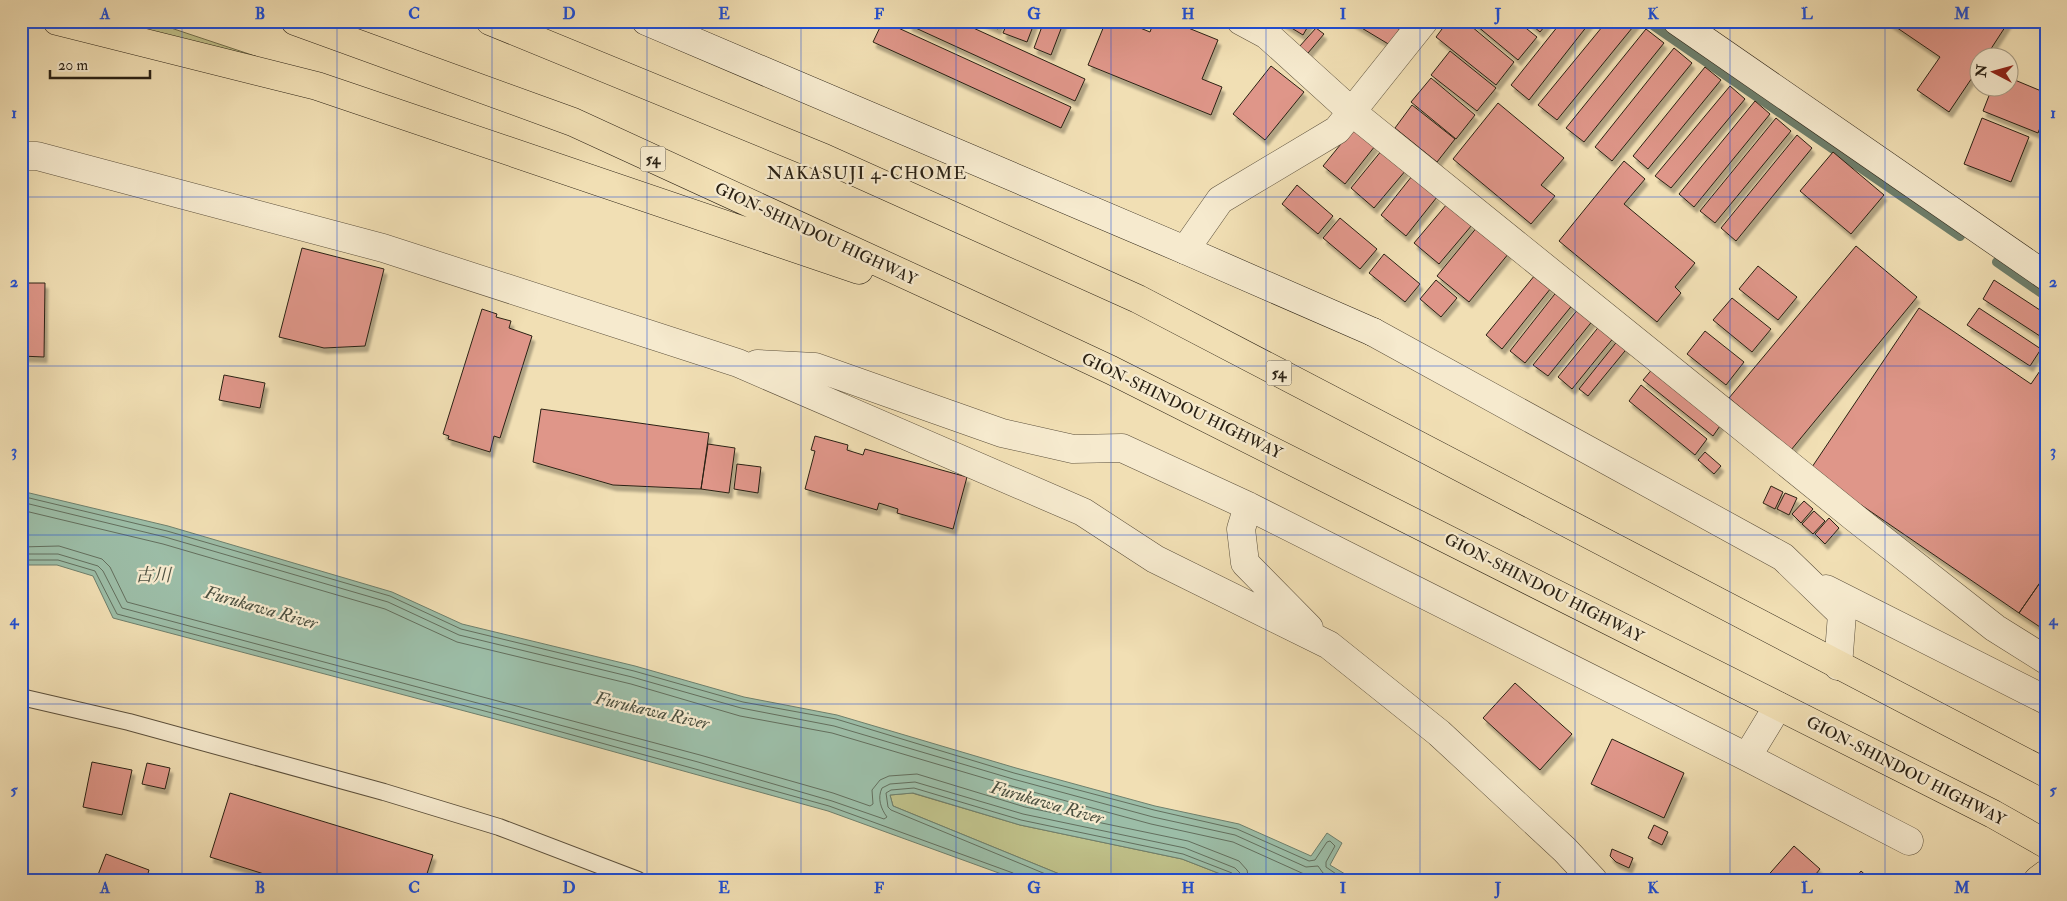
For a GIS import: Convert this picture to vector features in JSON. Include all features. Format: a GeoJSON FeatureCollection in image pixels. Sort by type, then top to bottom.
{"type":"FeatureCollection","features":[{"type":"Feature","properties":{"kind":"main road"},"geometry":{"type":"LineString","coordinates":[[56,21],[318,86],[1002,319]]}},
{"type":"Feature","properties":{"kind":"main road","name":"GION-SHINDOU HIGHWAY"},"geometry":{"type":"LineString","coordinates":[[295,21],[574,122],[1111,370],[1993,814],[2046,844]]}},
{"type":"Feature","properties":{"kind":"main road","name":"54"},"geometry":{"type":"LineString","coordinates":[[490,21],[824,158],[1138,299],[2046,774]]}},
{"type":"Feature","properties":{"kind":"main road"},"geometry":{"type":"LineString","coordinates":[[2038,880],[2046,874]]}},
{"type":"Feature","properties":{"kind":"street"},"geometry":{"type":"LineString","coordinates":[[646,21],[1373,332],[1783,557],[1842,614],[1838,666]]}},
{"type":"Feature","properties":{"kind":"street"},"geometry":{"type":"LineString","coordinates":[[1241,21],[1267,35],[1352,112],[1855,518],[1994,628],[2046,660]]}},
{"type":"Feature","properties":{"kind":"street"},"geometry":{"type":"LineString","coordinates":[[1185,250],[1220,200],[1337,130],[1424,21]]}},
{"type":"Feature","properties":{"kind":"street"},"geometry":{"type":"LineString","coordinates":[[1678,21],[2046,276]]}},
{"type":"Feature","properties":{"kind":"street"},"geometry":{"type":"LineString","coordinates":[[21,156],[37,156],[383,248],[738,363],[1083,512],[1154,559],[1324,643]]}},
{"type":"Feature","properties":{"kind":"street"},"geometry":{"type":"LineString","coordinates":[[738,363],[815,367],[1002,433],[1073,449],[1122,448],[1248,506],[1747,757],[1909,841]]}},
{"type":"Feature","properties":{"kind":"street"},"geometry":{"type":"LineString","coordinates":[[1248,506],[1240,529],[1245,563],[1324,643],[1439,733],[1565,850],[1593,880]]}},
{"type":"Feature","properties":{"kind":"street"},"geometry":{"type":"LineString","coordinates":[[1807,580],[2046,700]]}},
{"type":"Feature","properties":{"kind":"street"},"geometry":{"type":"LineString","coordinates":[[1747,757],[1778,706]]}},
{"type":"Feature","properties":{"kind":"lane"},"geometry":{"type":"LineString","coordinates":[[21,697],[129,722],[384,792],[499,828],[638,880]]}},
{"type":"Feature","properties":{"kind":"green space"},"geometry":{"type":"Polygon","coordinates":[[[109,21],[150,21],[258,57],[109,21]]]}},
{"type":"Feature","properties":{"kind":"green space"},"geometry":{"type":"Polygon","coordinates":[[[912,793],[1020,825],[1182,859],[1236,880],[1074,880],[893,806],[890,795],[912,793]]]}},
{"type":"Feature","properties":{"kind":"water","name":"古川"},"geometry":{"type":"Polygon","coordinates":[[[21,491],[168,526],[392,592],[462,624],[635,666],[744,697],[837,715],[1016,768],[1155,806],[1239,824],[1311,856],[1327,833],[1342,843],[1330,865],[1355,880],[1236,880],[1182,859],[1020,825],[913,793],[890,795],[893,806],[1074,880],[1018,880],[828,811],[510,723],[113,618],[93,576],[57,565],[21,565],[21,491]]]}},
{"type":"Feature","properties":{"kind":"building"},"geometry":{"type":"Polygon","coordinates":[[[883,21],[1071,107],[1061,128],[873,42],[883,21]]]}},
{"type":"Feature","properties":{"kind":"building"},"geometry":{"type":"Polygon","coordinates":[[[910,21],[958,21],[1085,79],[1075,101],[909,25],[910,21]]]}},
{"type":"Feature","properties":{"kind":"building"},"geometry":{"type":"Polygon","coordinates":[[[980,21],[1001,21],[998,29],[980,21]]]}},
{"type":"Feature","properties":{"kind":"building"},"geometry":{"type":"Polygon","coordinates":[[[1008,21],[1035,21],[1027,42],[1003,33],[1008,21]]]}},
{"type":"Feature","properties":{"kind":"building"},"geometry":{"type":"Polygon","coordinates":[[[1044,21],[1064,21],[1051,55],[1034,48],[1044,21]]]}},
{"type":"Feature","properties":{"kind":"building"},"geometry":{"type":"Polygon","coordinates":[[[1106,21],[1123,21],[1150,32],[1154,21],[1171,21],[1218,40],[1202,79],[1222,87],[1211,115],[1088,65],[1106,21]]]}},
{"type":"Feature","properties":{"kind":"building"},"geometry":{"type":"Polygon","coordinates":[[[1280,21],[1311,21],[1303,35],[1280,21]]]}},
{"type":"Feature","properties":{"kind":"building"},"geometry":{"type":"Polygon","coordinates":[[[1350,21],[1404,21],[1390,45],[1350,21]]]}},
{"type":"Feature","properties":{"kind":"building"},"geometry":{"type":"Polygon","coordinates":[[[1448,21],[1465,21],[1514,62],[1496,85],[1436,37],[1448,21]]]}},
{"type":"Feature","properties":{"kind":"building"},"geometry":{"type":"Polygon","coordinates":[[[1471,21],[1517,21],[1537,37],[1518,60],[1471,21]]]}},
{"type":"Feature","properties":{"kind":"building"},"geometry":{"type":"Polygon","coordinates":[[[1527,21],[1549,21],[1540,32],[1527,21]]]}},
{"type":"Feature","properties":{"kind":"building"},"geometry":{"type":"Polygon","coordinates":[[[1562,21],[1591,21],[1529,100],[1511,85],[1562,21]]]}},
{"type":"Feature","properties":{"kind":"building"},"geometry":{"type":"Polygon","coordinates":[[[1607,21],[1637,22],[1557,120],[1538,105],[1607,21]]]}},
{"type":"Feature","properties":{"kind":"building"},"geometry":{"type":"Polygon","coordinates":[[[1887,21],[2009,21],[1991,48],[1970,48],[1970,81],[1949,112],[1917,90],[1940,57],[1887,21]]]}},
{"type":"Feature","properties":{"kind":"building"},"geometry":{"type":"Polygon","coordinates":[[[1316,28],[1324,34],[1308,53],[1299,47],[1316,28]]]}},
{"type":"Feature","properties":{"kind":"building"},"geometry":{"type":"Polygon","coordinates":[[[1646,29],[1664,43],[1584,142],[1566,128],[1646,29]]]}},
{"type":"Feature","properties":{"kind":"building"},"geometry":{"type":"Polygon","coordinates":[[[1674,48],[1692,63],[1612,161],[1595,147],[1674,48]]]}},
{"type":"Feature","properties":{"kind":"building"},"geometry":{"type":"Polygon","coordinates":[[[1450,51],[1496,88],[1477,111],[1431,75],[1450,51]]]}},
{"type":"Feature","properties":{"kind":"building"},"geometry":{"type":"Polygon","coordinates":[[[1271,66],[1304,92],[1265,140],[1233,114],[1271,66]]]}},
{"type":"Feature","properties":{"kind":"building"},"geometry":{"type":"Polygon","coordinates":[[[1705,67],[1721,80],[1648,169],[1633,156],[1705,67]]]}},
{"type":"Feature","properties":{"kind":"building"},"geometry":{"type":"Polygon","coordinates":[[[1431,78],[1475,115],[1456,139],[1411,102],[1431,78]]]}},
{"type":"Feature","properties":{"kind":"building"},"geometry":{"type":"Polygon","coordinates":[[[2020,82],[2046,93],[2046,112],[2038,133],[1983,111],[1988,98],[2020,98],[2020,82]]]}},
{"type":"Feature","properties":{"kind":"building"},"geometry":{"type":"Polygon","coordinates":[[[1730,86],[1745,99],[1671,188],[1655,176],[1730,86]]]}},
{"type":"Feature","properties":{"kind":"building"},"geometry":{"type":"Polygon","coordinates":[[[1755,101],[1770,114],[1694,207],[1679,194],[1755,101]]]}},
{"type":"Feature","properties":{"kind":"building"},"geometry":{"type":"Polygon","coordinates":[[[1498,103],[1564,158],[1541,185],[1555,196],[1531,224],[1453,159],[1498,103]]]}},
{"type":"Feature","properties":{"kind":"building"},"geometry":{"type":"Polygon","coordinates":[[[1412,105],[1455,139],[1437,162],[1395,128],[1412,105]]]}},
{"type":"Feature","properties":{"kind":"building"},"geometry":{"type":"Polygon","coordinates":[[[1776,118],[1791,131],[1715,223],[1700,211],[1776,118]]]}},
{"type":"Feature","properties":{"kind":"building"},"geometry":{"type":"Polygon","coordinates":[[[1982,118],[2029,137],[2011,182],[1964,164],[1982,118]]]}},
{"type":"Feature","properties":{"kind":"building"},"geometry":{"type":"Polygon","coordinates":[[[1354,128],[1375,146],[1345,184],[1323,166],[1354,128]]]}},
{"type":"Feature","properties":{"kind":"building"},"geometry":{"type":"Polygon","coordinates":[[[1797,135],[1812,148],[1736,241],[1721,228],[1797,135]]]}},
{"type":"Feature","properties":{"kind":"building"},"geometry":{"type":"Polygon","coordinates":[[[1382,150],[1406,170],[1374,208],[1351,188],[1382,150]]]}},
{"type":"Feature","properties":{"kind":"building"},"geometry":{"type":"Polygon","coordinates":[[[1833,152],[1884,195],[1851,234],[1800,191],[1833,152]]]}},
{"type":"Feature","properties":{"kind":"building"},"geometry":{"type":"Polygon","coordinates":[[[1624,161],[1645,179],[1624,204],[1695,263],[1675,287],[1681,293],[1657,322],[1559,241],[1624,161]]]}},
{"type":"Feature","properties":{"kind":"building"},"geometry":{"type":"Polygon","coordinates":[[[1412,176],[1437,197],[1406,236],[1381,215],[1412,176]]]}},
{"type":"Feature","properties":{"kind":"building"},"geometry":{"type":"Polygon","coordinates":[[[1297,185],[1333,216],[1318,234],[1282,204],[1297,185]]]}},
{"type":"Feature","properties":{"kind":"building"},"geometry":{"type":"Polygon","coordinates":[[[1447,204],[1472,225],[1439,264],[1414,243],[1447,204]]]}},
{"type":"Feature","properties":{"kind":"building"},"geometry":{"type":"Polygon","coordinates":[[[1340,218],[1377,249],[1360,269],[1323,238],[1340,218]]]}},
{"type":"Feature","properties":{"kind":"building"},"geometry":{"type":"Polygon","coordinates":[[[1478,226],[1509,253],[1469,302],[1437,276],[1478,226]]]}},
{"type":"Feature","properties":{"kind":"building"},"geometry":{"type":"Polygon","coordinates":[[[1856,246],[1917,297],[1791,450],[1729,398],[1856,246]]]}},
{"type":"Feature","properties":{"kind":"building"},"geometry":{"type":"Polygon","coordinates":[[[302,248],[384,269],[365,346],[324,348],[279,337],[302,248]]]}},
{"type":"Feature","properties":{"kind":"building"},"geometry":{"type":"Polygon","coordinates":[[[1384,254],[1420,284],[1405,302],[1369,273],[1384,254]]]}},
{"type":"Feature","properties":{"kind":"building"},"geometry":{"type":"Polygon","coordinates":[[[1758,266],[1797,297],[1778,320],[1739,289],[1758,266]]]}},
{"type":"Feature","properties":{"kind":"building"},"geometry":{"type":"Polygon","coordinates":[[[1535,275],[1551,288],[1502,349],[1486,335],[1535,275]]]}},
{"type":"Feature","properties":{"kind":"building"},"geometry":{"type":"Polygon","coordinates":[[[1436,280],[1457,298],[1441,317],[1420,299],[1436,280]]]}},
{"type":"Feature","properties":{"kind":"building"},"geometry":{"type":"Polygon","coordinates":[[[1994,280],[2046,314],[2046,340],[1983,299],[1994,280]]]}},
{"type":"Feature","properties":{"kind":"building"},"geometry":{"type":"Polygon","coordinates":[[[21,283],[45,283],[44,357],[21,356],[21,283]]]}},
{"type":"Feature","properties":{"kind":"building"},"geometry":{"type":"Polygon","coordinates":[[[1558,290],[1574,303],[1525,363],[1510,351],[1558,290]]]}},
{"type":"Feature","properties":{"kind":"building"},"geometry":{"type":"Polygon","coordinates":[[[1732,298],[1771,329],[1752,352],[1713,320],[1732,298]]]}},
{"type":"Feature","properties":{"kind":"building"},"geometry":{"type":"Polygon","coordinates":[[[1579,308],[1594,319],[1548,376],[1533,365],[1579,308]]]}},
{"type":"Feature","properties":{"kind":"building"},"geometry":{"type":"Polygon","coordinates":[[[1919,308],[2031,384],[2046,362],[2046,574],[2019,613],[1810,470],[1919,308]]]}},
{"type":"Feature","properties":{"kind":"building"},"geometry":{"type":"Polygon","coordinates":[[[1979,308],[2041,349],[2030,366],[1967,325],[1979,308]]]}},
{"type":"Feature","properties":{"kind":"building"},"geometry":{"type":"Polygon","coordinates":[[[482,309],[497,314],[496,317],[511,321],[509,328],[532,336],[500,438],[494,436],[490,452],[448,439],[449,436],[443,434],[482,309]]]}},
{"type":"Feature","properties":{"kind":"building"},"geometry":{"type":"Polygon","coordinates":[[[1601,324],[1615,336],[1572,389],[1558,377],[1601,324]]]}},
{"type":"Feature","properties":{"kind":"building"},"geometry":{"type":"Polygon","coordinates":[[[1705,331],[1744,362],[1726,385],[1687,354],[1705,331]]]}},
{"type":"Feature","properties":{"kind":"building"},"geometry":{"type":"Polygon","coordinates":[[[1619,339],[1629,346],[1588,396],[1579,389],[1619,339]]]}},
{"type":"Feature","properties":{"kind":"building"},"geometry":{"type":"Polygon","coordinates":[[[1654,367],[1722,423],[1713,436],[1643,380],[1654,367]]]}},
{"type":"Feature","properties":{"kind":"building"},"geometry":{"type":"Polygon","coordinates":[[[224,375],[265,383],[260,408],[219,400],[224,375]]]}},
{"type":"Feature","properties":{"kind":"building"},"geometry":{"type":"Polygon","coordinates":[[[1641,385],[1707,439],[1695,455],[1629,401],[1641,385]]]}},
{"type":"Feature","properties":{"kind":"building"},"geometry":{"type":"Polygon","coordinates":[[[541,409],[709,433],[701,489],[613,485],[533,462],[541,409]]]}},
{"type":"Feature","properties":{"kind":"building"},"geometry":{"type":"Polygon","coordinates":[[[815,436],[848,445],[847,450],[863,455],[865,449],[967,477],[953,529],[897,513],[898,509],[879,503],[877,510],[805,489],[815,451],[811,450],[815,436]]]}},
{"type":"Feature","properties":{"kind":"building"},"geometry":{"type":"Polygon","coordinates":[[[708,444],[735,448],[729,493],[701,489],[708,444]]]}},
{"type":"Feature","properties":{"kind":"building"},"geometry":{"type":"Polygon","coordinates":[[[1705,452],[1721,466],[1714,474],[1698,460],[1705,452]]]}},
{"type":"Feature","properties":{"kind":"building"},"geometry":{"type":"Polygon","coordinates":[[[737,464],[761,467],[758,493],[734,489],[737,464]]]}},
{"type":"Feature","properties":{"kind":"building"},"geometry":{"type":"Polygon","coordinates":[[[1771,486],[1783,492],[1775,509],[1763,503],[1771,486]]]}},
{"type":"Feature","properties":{"kind":"building"},"geometry":{"type":"Polygon","coordinates":[[[1785,493],[1797,498],[1789,515],[1777,509],[1785,493]]]}},
{"type":"Feature","properties":{"kind":"building"},"geometry":{"type":"Polygon","coordinates":[[[1804,501],[1813,509],[1801,523],[1792,514],[1804,501]]]}},
{"type":"Feature","properties":{"kind":"building"},"geometry":{"type":"Polygon","coordinates":[[[1814,511],[1825,521],[1813,534],[1802,524],[1814,511]]]}},
{"type":"Feature","properties":{"kind":"building"},"geometry":{"type":"Polygon","coordinates":[[[1829,518],[1839,528],[1825,544],[1815,534],[1829,518]]]}},
{"type":"Feature","properties":{"kind":"building"},"geometry":{"type":"Polygon","coordinates":[[[2046,574],[2046,631],[2019,613],[2046,574]]]}},
{"type":"Feature","properties":{"kind":"building"},"geometry":{"type":"Polygon","coordinates":[[[1515,683],[1572,734],[1540,770],[1483,718],[1515,683]]]}},
{"type":"Feature","properties":{"kind":"building"},"geometry":{"type":"Polygon","coordinates":[[[1612,739],[1684,773],[1664,818],[1591,784],[1612,739]]]}},
{"type":"Feature","properties":{"kind":"building"},"geometry":{"type":"Polygon","coordinates":[[[92,762],[132,770],[122,815],[83,807],[92,762]]]}},
{"type":"Feature","properties":{"kind":"building"},"geometry":{"type":"Polygon","coordinates":[[[147,763],[170,768],[165,789],[142,784],[147,763]]]}},
{"type":"Feature","properties":{"kind":"building"},"geometry":{"type":"Polygon","coordinates":[[[230,793],[433,855],[425,880],[283,880],[210,857],[230,793]]]}},
{"type":"Feature","properties":{"kind":"building"},"geometry":{"type":"Polygon","coordinates":[[[1654,825],[1668,832],[1662,845],[1648,838],[1654,825]]]}},
{"type":"Feature","properties":{"kind":"building"},"geometry":{"type":"Polygon","coordinates":[[[1794,846],[1820,869],[1811,880],[1764,880],[1794,846]]]}},
{"type":"Feature","properties":{"kind":"building"},"geometry":{"type":"Polygon","coordinates":[[[1612,849],[1633,858],[1629,868],[1616,862],[1610,856],[1612,849]]]}},
{"type":"Feature","properties":{"kind":"building"},"geometry":{"type":"Polygon","coordinates":[[[106,854],[149,870],[146,880],[96,880],[106,854]]]}},
{"type":"Feature","properties":{"kind":"building"},"geometry":{"type":"Polygon","coordinates":[[[1861,871],[1871,880],[1854,880],[1861,871]]]}},
{"type":"Feature","properties":{"kind":"waterway"},"geometry":{"type":"LineString","coordinates":[[1647,21],[1960,236]]}},
{"type":"Feature","properties":{"kind":"waterway"},"geometry":{"type":"LineString","coordinates":[[1997,262],[2046,296]]}},
{"type":"Feature","properties":{"kind":"district","name":"NAKASUJI 4-CHOME"},"geometry":{"type":"Point","coordinates":[867,173]}},
{"type":"Feature","properties":{"kind":"water label","name":"Furukawa River"},"geometry":{"type":"Point","coordinates":[261,608]}},
{"type":"Feature","properties":{"kind":"water label","name":"Furukawa River"},"geometry":{"type":"Point","coordinates":[652,711]}},
{"type":"Feature","properties":{"kind":"water label","name":"Furukawa River"},"geometry":{"type":"Point","coordinates":[1047,803]}}]}
